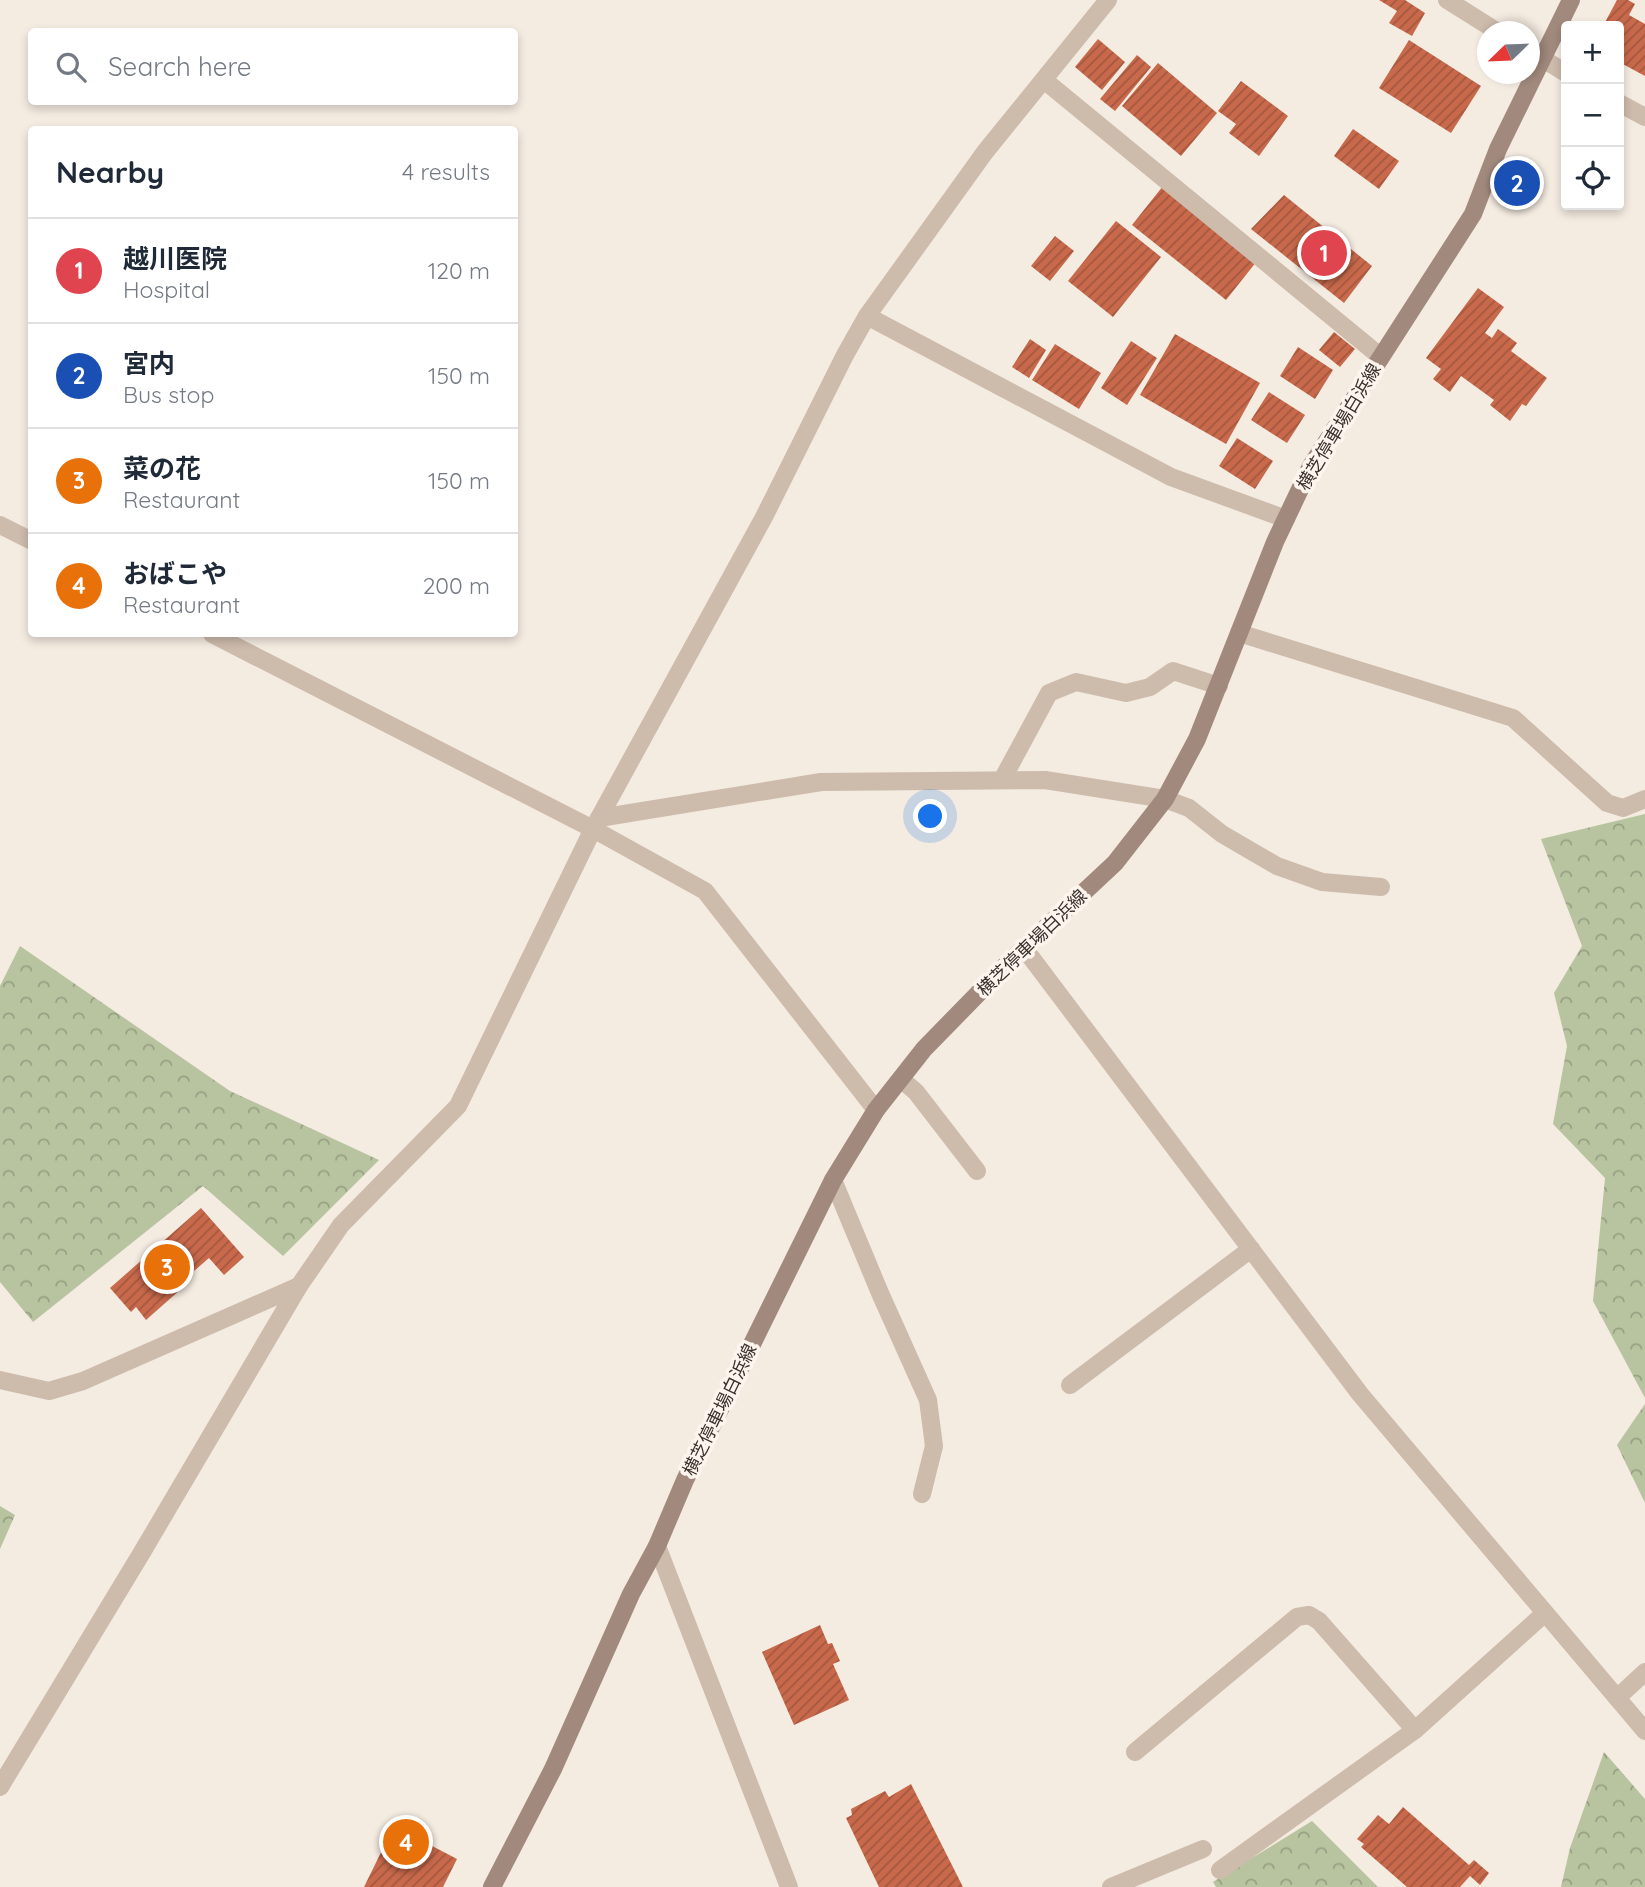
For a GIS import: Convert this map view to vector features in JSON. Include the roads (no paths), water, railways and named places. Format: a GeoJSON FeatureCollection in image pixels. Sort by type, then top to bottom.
{"type":"FeatureCollection","features":[{"type":"Feature","properties":{"kind":"main road","name":"横芝停車場白浜線"},"geometry":{"type":"LineString","coordinates":[[1540,49],[1571,0]]}},
{"type":"Feature","properties":{"kind":"main road","name":"横芝停車場白浜線"},"geometry":{"type":"LineString","coordinates":[[492,1887],[553,1769],[685,1480],[834,1180],[876,1110],[934,1040],[1024,948],[1115,863],[1165,799],[1197,739],[1286,519],[1311,466],[1473,214],[1524,84]]}},
{"type":"Feature","properties":{"kind":"street"},"geometry":{"type":"LineString","coordinates":[[0,1787],[299,1286],[341,1225],[458,1106],[596,823],[764,517],[867,316],[985,152],[1108,0]]}},
{"type":"Feature","properties":{"kind":"street"},"geometry":{"type":"LineString","coordinates":[[1447,0],[1480,21]]}},
{"type":"Feature","properties":{"kind":"street"},"geometry":{"type":"LineString","coordinates":[[1540,58],[1561,71]]}},
{"type":"Feature","properties":{"kind":"street"},"geometry":{"type":"LineString","coordinates":[[1044,80],[1381,357]]}},
{"type":"Feature","properties":{"kind":"street"},"geometry":{"type":"LineString","coordinates":[[1624,106],[1645,117]]}},
{"type":"Feature","properties":{"kind":"street"},"geometry":{"type":"LineString","coordinates":[[867,316],[1171,478],[1286,519]]}},
{"type":"Feature","properties":{"kind":"street"},"geometry":{"type":"LineString","coordinates":[[0,525],[28,539]]}},
{"type":"Feature","properties":{"kind":"street"},"geometry":{"type":"LineString","coordinates":[[1239,634],[1513,718],[1606,803],[1623,808],[1645,799]]}},
{"type":"Feature","properties":{"kind":"street"},"geometry":{"type":"LineString","coordinates":[[218,637],[596,823],[705,891],[876,1110]]}},
{"type":"Feature","properties":{"kind":"street"},"geometry":{"type":"LineString","coordinates":[[1002,780],[1049,693],[1076,682],[1126,693],[1150,687],[1173,671],[1219,686]]}},
{"type":"Feature","properties":{"kind":"street"},"geometry":{"type":"LineString","coordinates":[[596,823],[821,782],[1045,780],[1165,799],[1189,808],[1222,834],[1277,866],[1322,882],[1381,887]]}},
{"type":"Feature","properties":{"kind":"street"},"geometry":{"type":"LineString","coordinates":[[1024,948],[1360,1394],[1645,1731]]}},
{"type":"Feature","properties":{"kind":"street"},"geometry":{"type":"LineString","coordinates":[[901,1079],[916,1092],[977,1171]]}},
{"type":"Feature","properties":{"kind":"street"},"geometry":{"type":"LineString","coordinates":[[834,1180],[928,1400],[934,1447],[922,1494]]}},
{"type":"Feature","properties":{"kind":"street"},"geometry":{"type":"LineString","coordinates":[[1070,1385],[1251,1250]]}},
{"type":"Feature","properties":{"kind":"street"},"geometry":{"type":"LineString","coordinates":[[0,1380],[49,1391],[83,1381],[299,1286]]}},
{"type":"Feature","properties":{"kind":"street"},"geometry":{"type":"LineString","coordinates":[[657,1546],[789,1887]]}},
{"type":"Feature","properties":{"kind":"street"},"geometry":{"type":"LineString","coordinates":[[1220,1870],[1415,1730],[1545,1613]]}},
{"type":"Feature","properties":{"kind":"street"},"geometry":{"type":"LineString","coordinates":[[1135,1752],[1297,1616],[1309,1615],[1319,1621],[1415,1730]]}},
{"type":"Feature","properties":{"kind":"street"},"geometry":{"type":"LineString","coordinates":[[1617,1698],[1645,1672]]}},
{"type":"Feature","properties":{"kind":"street"},"geometry":{"type":"LineString","coordinates":[[1111,1887],[1203,1849]]}},
{"type":"Feature","properties":{"kind":"place","name":"宮内"},"geometry":{"type":"Point","coordinates":[1517,183]}},
{"type":"Feature","properties":{"kind":"place","name":"越川医院"},"geometry":{"type":"Point","coordinates":[1324,253]}},
{"type":"Feature","properties":{"kind":"place","name":"菜の花"},"geometry":{"type":"Point","coordinates":[167,1267]}},
{"type":"Feature","properties":{"kind":"place","name":"おばこや"},"geometry":{"type":"Point","coordinates":[406,1842]}}]}
